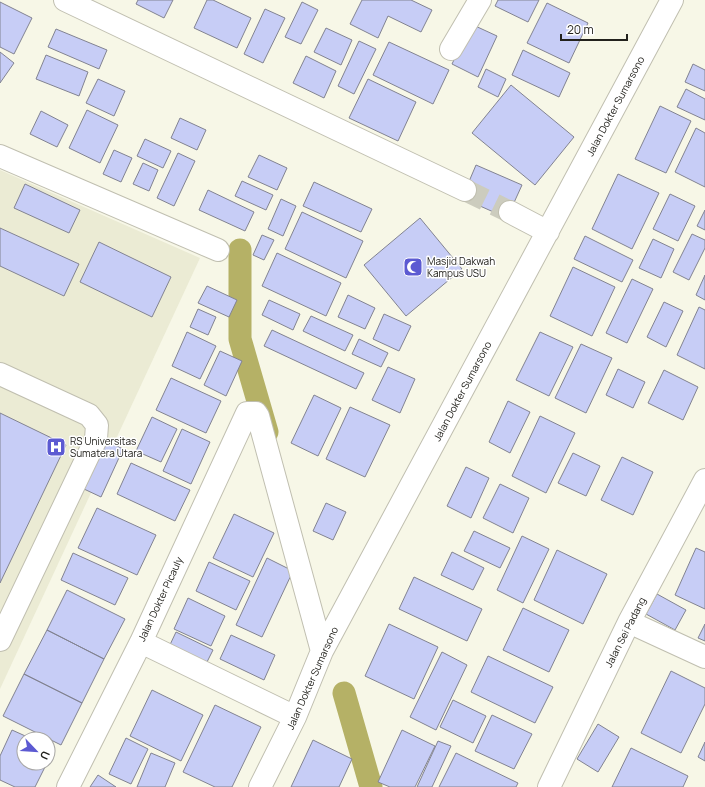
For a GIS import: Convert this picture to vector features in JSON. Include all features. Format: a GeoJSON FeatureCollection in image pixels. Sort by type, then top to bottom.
{"type":"FeatureCollection","features":[{"type":"Feature","properties":{"kind":"street"},"geometry":{"type":"LineString","coordinates":[[65,0],[465,190]]}},
{"type":"Feature","properties":{"kind":"street"},"geometry":{"type":"LineString","coordinates":[[451,49],[480,0]]}},
{"type":"Feature","properties":{"kind":"street","name":"Jalan Dokter Sumarsono"},"geometry":{"type":"LineString","coordinates":[[260,787],[295,717],[322,651],[548,232],[667,2]]}},
{"type":"Feature","properties":{"kind":"street"},"geometry":{"type":"LineString","coordinates":[[0,156],[218,250]]}},
{"type":"Feature","properties":{"kind":"street"},"geometry":{"type":"LineString","coordinates":[[510,212],[548,232]]}},
{"type":"Feature","properties":{"kind":"street"},"geometry":{"type":"LineString","coordinates":[[0,374],[89,415],[97,426],[96,439],[0,640]]}},
{"type":"Feature","properties":{"kind":"street","name":"Jalan Dokter Picauly"},"geometry":{"type":"LineString","coordinates":[[68,787],[141,642],[245,416],[252,412],[256,413],[258,416],[322,651]]}},
{"type":"Feature","properties":{"kind":"street","name":"Jalan Sei Padang"},"geometry":{"type":"LineString","coordinates":[[549,787],[629,622],[705,480]]}},
{"type":"Feature","properties":{"kind":"street"},"geometry":{"type":"LineString","coordinates":[[629,622],[705,657]]}},
{"type":"Feature","properties":{"kind":"street"},"geometry":{"type":"LineString","coordinates":[[141,642],[295,717]]}},
{"type":"Feature","properties":{"kind":"shaded area","name":"RS Universitas Sumatera Utara"},"geometry":{"type":"Polygon","coordinates":[[[0,170],[200,258],[0,689],[0,170]]]}},
{"type":"Feature","properties":{"kind":"building"},"geometry":{"type":"Polygon","coordinates":[[[138,0],[173,0],[164,18],[136,4],[138,0]]]}},
{"type":"Feature","properties":{"kind":"building"},"geometry":{"type":"Polygon","coordinates":[[[207,0],[213,0],[251,18],[237,48],[194,28],[207,0]]]}},
{"type":"Feature","properties":{"kind":"building"},"geometry":{"type":"Polygon","coordinates":[[[362,0],[411,0],[432,10],[421,32],[388,16],[378,38],[350,24],[362,0]]]}},
{"type":"Feature","properties":{"kind":"building"},"geometry":{"type":"Polygon","coordinates":[[[498,0],[539,0],[528,22],[495,6],[498,0]]]}},
{"type":"Feature","properties":{"kind":"building"},"geometry":{"type":"Polygon","coordinates":[[[0,2],[32,18],[14,54],[0,47],[0,2]]]}},
{"type":"Feature","properties":{"kind":"building"},"geometry":{"type":"Polygon","coordinates":[[[302,2],[318,10],[301,44],[285,37],[302,2]]]}},
{"type":"Feature","properties":{"kind":"building"},"geometry":{"type":"Polygon","coordinates":[[[547,3],[588,23],[569,63],[527,43],[547,3]]]}},
{"type":"Feature","properties":{"kind":"building"},"geometry":{"type":"Polygon","coordinates":[[[265,9],[285,18],[263,63],[244,54],[265,9]]]}},
{"type":"Feature","properties":{"kind":"building"},"geometry":{"type":"Polygon","coordinates":[[[471,24],[497,36],[478,77],[452,64],[471,24]]]}},
{"type":"Feature","properties":{"kind":"building"},"geometry":{"type":"Polygon","coordinates":[[[326,28],[352,40],[341,65],[314,52],[326,28]]]}},
{"type":"Feature","properties":{"kind":"building"},"geometry":{"type":"Polygon","coordinates":[[[56,29],[107,50],[99,69],[48,47],[56,29]]]}},
{"type":"Feature","properties":{"kind":"building"},"geometry":{"type":"Polygon","coordinates":[[[359,41],[376,49],[354,94],[338,86],[359,41]]]}},
{"type":"Feature","properties":{"kind":"building"},"geometry":{"type":"Polygon","coordinates":[[[389,42],[449,70],[433,104],[373,75],[389,42]]]}},
{"type":"Feature","properties":{"kind":"building"},"geometry":{"type":"Polygon","coordinates":[[[523,50],[570,73],[559,97],[512,75],[523,50]]]}},
{"type":"Feature","properties":{"kind":"building"},"geometry":{"type":"Polygon","coordinates":[[[0,52],[14,63],[0,83],[0,52]]]}},
{"type":"Feature","properties":{"kind":"building"},"geometry":{"type":"Polygon","coordinates":[[[46,55],[88,72],[79,96],[36,79],[46,55]]]}},
{"type":"Feature","properties":{"kind":"building"},"geometry":{"type":"Polygon","coordinates":[[[306,56],[336,71],[324,98],[293,83],[306,56]]]}},
{"type":"Feature","properties":{"kind":"building"},"geometry":{"type":"Polygon","coordinates":[[[693,64],[705,70],[705,91],[685,82],[693,64]]]}},
{"type":"Feature","properties":{"kind":"building"},"geometry":{"type":"Polygon","coordinates":[[[486,69],[506,79],[498,97],[478,87],[486,69]]]}},
{"type":"Feature","properties":{"kind":"building"},"geometry":{"type":"Polygon","coordinates":[[[98,79],[125,91],[114,116],[86,103],[98,79]]]}},
{"type":"Feature","properties":{"kind":"building"},"geometry":{"type":"Polygon","coordinates":[[[368,79],[416,102],[398,141],[349,118],[368,79]]]}},
{"type":"Feature","properties":{"kind":"building"},"geometry":{"type":"Polygon","coordinates":[[[511,85],[574,137],[535,185],[472,133],[511,85]]]}},
{"type":"Feature","properties":{"kind":"building"},"geometry":{"type":"Polygon","coordinates":[[[686,89],[705,99],[705,120],[677,107],[686,89]]]}},
{"type":"Feature","properties":{"kind":"building"},"geometry":{"type":"Polygon","coordinates":[[[660,106],[691,121],[666,173],[635,159],[660,106]]]}},
{"type":"Feature","properties":{"kind":"building"},"geometry":{"type":"Polygon","coordinates":[[[87,110],[118,125],[100,163],[69,148],[87,110]]]}},
{"type":"Feature","properties":{"kind":"building"},"geometry":{"type":"Polygon","coordinates":[[[41,111],[68,125],[57,147],[30,134],[41,111]]]}},
{"type":"Feature","properties":{"kind":"building"},"geometry":{"type":"Polygon","coordinates":[[[180,118],[206,130],[197,150],[171,138],[180,118]]]}},
{"type":"Feature","properties":{"kind":"building"},"geometry":{"type":"Polygon","coordinates":[[[696,128],[705,133],[705,187],[675,172],[696,128]]]}},
{"type":"Feature","properties":{"kind":"building"},"geometry":{"type":"Polygon","coordinates":[[[145,139],[171,151],[163,168],[137,156],[145,139]]]}},
{"type":"Feature","properties":{"kind":"building"},"geometry":{"type":"Polygon","coordinates":[[[114,150],[132,158],[121,182],[103,174],[114,150]]]}},
{"type":"Feature","properties":{"kind":"building"},"geometry":{"type":"Polygon","coordinates":[[[178,153],[195,161],[174,206],[157,198],[178,153]]]}},
{"type":"Feature","properties":{"kind":"building"},"geometry":{"type":"Polygon","coordinates":[[[259,155],[287,168],[277,190],[248,177],[259,155]]]}},
{"type":"Feature","properties":{"kind":"building"},"geometry":{"type":"Polygon","coordinates":[[[143,163],[158,170],[149,191],[133,184],[143,163]]]}},
{"type":"Feature","properties":{"kind":"building"},"geometry":{"type":"Polygon","coordinates":[[[476,165],[522,185],[507,218],[462,198],[476,165]]]}},
{"type":"Feature","properties":{"kind":"building"},"geometry":{"type":"Polygon","coordinates":[[[618,174],[659,193],[632,249],[592,229],[618,174]]]}},
{"type":"Feature","properties":{"kind":"building"},"geometry":{"type":"Polygon","coordinates":[[[242,181],[273,195],[266,210],[235,196],[242,181]]]}},
{"type":"Feature","properties":{"kind":"building"},"geometry":{"type":"Polygon","coordinates":[[[314,182],[372,209],[361,232],[303,206],[314,182]]]}},
{"type":"Feature","properties":{"kind":"building"},"geometry":{"type":"Polygon","coordinates":[[[25,184],[80,210],[69,233],[14,208],[25,184]]]}},
{"type":"Feature","properties":{"kind":"building"},"geometry":{"type":"Polygon","coordinates":[[[208,190],[254,212],[245,231],[199,210],[208,190]]]}},
{"type":"Feature","properties":{"kind":"building"},"geometry":{"type":"Polygon","coordinates":[[[670,194],[695,206],[678,241],[653,229],[670,194]]]}},
{"type":"Feature","properties":{"kind":"building"},"geometry":{"type":"Polygon","coordinates":[[[281,199],[296,206],[283,236],[268,229],[281,199]]]}},
{"type":"Feature","properties":{"kind":"building"},"geometry":{"type":"Polygon","coordinates":[[[705,210],[705,230],[697,226],[705,210]]]}},
{"type":"Feature","properties":{"kind":"building"},"geometry":{"type":"Polygon","coordinates":[[[302,212],[363,241],[346,278],[285,249],[302,212]]]}},
{"type":"Feature","properties":{"kind":"building","name":"Masjid Dakwah Kampus USU"},"geometry":{"type":"Polygon","coordinates":[[[420,218],[462,269],[406,316],[364,265],[420,218]]]}},
{"type":"Feature","properties":{"kind":"building"},"geometry":{"type":"Polygon","coordinates":[[[0,228],[79,264],[64,296],[0,266],[0,228]]]}},
{"type":"Feature","properties":{"kind":"building"},"geometry":{"type":"Polygon","coordinates":[[[692,234],[705,240],[705,248],[689,280],[673,272],[692,234]]]}},
{"type":"Feature","properties":{"kind":"building"},"geometry":{"type":"Polygon","coordinates":[[[262,235],[274,240],[264,260],[253,255],[262,235]]]}},
{"type":"Feature","properties":{"kind":"building"},"geometry":{"type":"Polygon","coordinates":[[[585,236],[633,260],[622,282],[574,259],[585,236]]]}},
{"type":"Feature","properties":{"kind":"building"},"geometry":{"type":"Polygon","coordinates":[[[653,239],[674,249],[661,278],[639,268],[653,239]]]}},
{"type":"Feature","properties":{"kind":"building"},"geometry":{"type":"Polygon","coordinates":[[[99,242],[171,277],[152,317],[80,282],[99,242]]]}},
{"type":"Feature","properties":{"kind":"building"},"geometry":{"type":"Polygon","coordinates":[[[277,253],[341,283],[326,316],[262,286],[277,253]]]}},
{"type":"Feature","properties":{"kind":"building"},"geometry":{"type":"Polygon","coordinates":[[[573,267],[615,287],[592,336],[550,316],[573,267]]]}},
{"type":"Feature","properties":{"kind":"building"},"geometry":{"type":"Polygon","coordinates":[[[705,275],[705,300],[696,295],[705,275]]]}},
{"type":"Feature","properties":{"kind":"building"},"geometry":{"type":"Polygon","coordinates":[[[632,279],[653,289],[627,343],[606,333],[632,279]]]}},
{"type":"Feature","properties":{"kind":"building"},"geometry":{"type":"Polygon","coordinates":[[[207,286],[237,300],[229,317],[198,303],[207,286]]]}},
{"type":"Feature","properties":{"kind":"building"},"geometry":{"type":"Polygon","coordinates":[[[348,295],[375,308],[365,329],[338,317],[348,295]]]}},
{"type":"Feature","properties":{"kind":"building"},"geometry":{"type":"Polygon","coordinates":[[[269,300],[300,314],[293,330],[262,315],[269,300]]]}},
{"type":"Feature","properties":{"kind":"building"},"geometry":{"type":"Polygon","coordinates":[[[664,302],[683,311],[666,347],[647,337],[664,302]]]}},
{"type":"Feature","properties":{"kind":"building"},"geometry":{"type":"Polygon","coordinates":[[[699,307],[705,310],[705,369],[677,355],[699,307]]]}},
{"type":"Feature","properties":{"kind":"building"},"geometry":{"type":"Polygon","coordinates":[[[198,309],[216,317],[208,335],[190,327],[198,309]]]}},
{"type":"Feature","properties":{"kind":"building"},"geometry":{"type":"Polygon","coordinates":[[[384,314],[411,326],[399,351],[373,339],[384,314]]]}},
{"type":"Feature","properties":{"kind":"building"},"geometry":{"type":"Polygon","coordinates":[[[311,316],[353,335],[345,351],[303,331],[311,316]]]}},
{"type":"Feature","properties":{"kind":"building"},"geometry":{"type":"Polygon","coordinates":[[[272,330],[364,373],[356,389],[264,346],[272,330]]]}},
{"type":"Feature","properties":{"kind":"building"},"geometry":{"type":"Polygon","coordinates":[[[187,332],[216,346],[200,379],[172,366],[187,332]]]}},
{"type":"Feature","properties":{"kind":"building"},"geometry":{"type":"Polygon","coordinates":[[[540,332],[573,347],[549,396],[516,380],[540,332]]]}},
{"type":"Feature","properties":{"kind":"building"},"geometry":{"type":"Polygon","coordinates":[[[359,339],[388,353],[381,367],[352,354],[359,339]]]}},
{"type":"Feature","properties":{"kind":"building"},"geometry":{"type":"Polygon","coordinates":[[[581,344],[612,358],[586,413],[555,398],[581,344]]]}},
{"type":"Feature","properties":{"kind":"building"},"geometry":{"type":"Polygon","coordinates":[[[220,351],[242,361],[226,396],[204,385],[220,351]]]}},
{"type":"Feature","properties":{"kind":"building"},"geometry":{"type":"Polygon","coordinates":[[[388,367],[415,379],[400,413],[372,400],[388,367]]]}},
{"type":"Feature","properties":{"kind":"building"},"geometry":{"type":"Polygon","coordinates":[[[618,369],[645,382],[633,408],[606,395],[618,369]]]}},
{"type":"Feature","properties":{"kind":"building"},"geometry":{"type":"Polygon","coordinates":[[[664,370],[698,387],[683,420],[648,403],[664,370]]]}},
{"type":"Feature","properties":{"kind":"building"},"geometry":{"type":"Polygon","coordinates":[[[171,378],[221,401],[206,433],[156,410],[171,378]]]}},
{"type":"Feature","properties":{"kind":"building"},"geometry":{"type":"Polygon","coordinates":[[[314,395],[341,408],[318,456],[291,443],[314,395]]]}},
{"type":"Feature","properties":{"kind":"building"},"geometry":{"type":"Polygon","coordinates":[[[508,401],[530,412],[510,453],[489,442],[508,401]]]}},
{"type":"Feature","properties":{"kind":"building"},"geometry":{"type":"Polygon","coordinates":[[[350,407],[390,425],[365,477],[326,459],[350,407]]]}},
{"type":"Feature","properties":{"kind":"building"},"geometry":{"type":"Polygon","coordinates":[[[0,413],[66,445],[0,583],[0,413]]]}},
{"type":"Feature","properties":{"kind":"building"},"geometry":{"type":"Polygon","coordinates":[[[540,416],[575,433],[546,493],[512,476],[540,416]]]}},
{"type":"Feature","properties":{"kind":"building"},"geometry":{"type":"Polygon","coordinates":[[[152,417],[177,429],[161,462],[136,451],[152,417]]]}},
{"type":"Feature","properties":{"kind":"building"},"geometry":{"type":"Polygon","coordinates":[[[182,429],[210,442],[191,484],[163,471],[182,429]]]}},
{"type":"Feature","properties":{"kind":"building"},"geometry":{"type":"Polygon","coordinates":[[[107,441],[123,449],[101,497],[84,489],[107,441]]]}},
{"type":"Feature","properties":{"kind":"building"},"geometry":{"type":"Polygon","coordinates":[[[573,453],[600,466],[586,496],[558,483],[573,453]]]}},
{"type":"Feature","properties":{"kind":"building"},"geometry":{"type":"Polygon","coordinates":[[[622,457],[653,472],[633,515],[601,500],[622,457]]]}},
{"type":"Feature","properties":{"kind":"building"},"geometry":{"type":"Polygon","coordinates":[[[131,463],[190,490],[175,521],[117,494],[131,463]]]}},
{"type":"Feature","properties":{"kind":"building"},"geometry":{"type":"Polygon","coordinates":[[[466,467],[489,478],[471,518],[447,506],[466,467]]]}},
{"type":"Feature","properties":{"kind":"building"},"geometry":{"type":"Polygon","coordinates":[[[500,484],[529,498],[513,533],[483,518],[500,484]]]}},
{"type":"Feature","properties":{"kind":"building"},"geometry":{"type":"Polygon","coordinates":[[[326,503],[346,512],[333,540],[313,531],[326,503]]]}},
{"type":"Feature","properties":{"kind":"building"},"geometry":{"type":"Polygon","coordinates":[[[97,508],[156,535],[137,575],[78,548],[97,508]]]}},
{"type":"Feature","properties":{"kind":"building"},"geometry":{"type":"Polygon","coordinates":[[[234,514],[274,533],[253,577],[213,558],[234,514]]]}},
{"type":"Feature","properties":{"kind":"building"},"geometry":{"type":"Polygon","coordinates":[[[474,531],[510,548],[500,568],[464,551],[474,531]]]}},
{"type":"Feature","properties":{"kind":"building"},"geometry":{"type":"Polygon","coordinates":[[[522,536],[549,549],[523,603],[497,590],[522,536]]]}},
{"type":"Feature","properties":{"kind":"building"},"geometry":{"type":"Polygon","coordinates":[[[696,548],[705,552],[705,609],[675,595],[696,548]]]}},
{"type":"Feature","properties":{"kind":"building"},"geometry":{"type":"Polygon","coordinates":[[[557,550],[607,574],[583,624],[534,600],[557,550]]]}},
{"type":"Feature","properties":{"kind":"building"},"geometry":{"type":"Polygon","coordinates":[[[452,552],[484,568],[473,590],[441,575],[452,552]]]}},
{"type":"Feature","properties":{"kind":"building"},"geometry":{"type":"Polygon","coordinates":[[[73,553],[128,578],[115,605],[61,580],[73,553]]]}},
{"type":"Feature","properties":{"kind":"building"},"geometry":{"type":"Polygon","coordinates":[[[267,558],[293,571],[262,637],[236,625],[267,558]]]}},
{"type":"Feature","properties":{"kind":"building"},"geometry":{"type":"Polygon","coordinates":[[[209,562],[250,581],[236,610],[196,591],[209,562]]]}},
{"type":"Feature","properties":{"kind":"building"},"geometry":{"type":"Polygon","coordinates":[[[414,577],[482,609],[467,641],[399,609],[414,577]]]}},
{"type":"Feature","properties":{"kind":"building"},"geometry":{"type":"Polygon","coordinates":[[[67,590],[125,619],[104,659],[47,630],[67,590]]]}},
{"type":"Feature","properties":{"kind":"building"},"geometry":{"type":"Polygon","coordinates":[[[657,594],[686,610],[675,630],[646,614],[657,594]]]}},
{"type":"Feature","properties":{"kind":"building"},"geometry":{"type":"Polygon","coordinates":[[[188,598],[225,616],[211,646],[174,629],[188,598]]]}},
{"type":"Feature","properties":{"kind":"building"},"geometry":{"type":"Polygon","coordinates":[[[523,608],[569,630],[549,672],[503,650],[523,608]]]}},
{"type":"Feature","properties":{"kind":"building"},"geometry":{"type":"Polygon","coordinates":[[[389,624],[438,647],[414,699],[365,676],[389,624]]]}},
{"type":"Feature","properties":{"kind":"building"},"geometry":{"type":"Polygon","coordinates":[[[705,624],[705,641],[698,638],[705,624]]]}},
{"type":"Feature","properties":{"kind":"building"},"geometry":{"type":"Polygon","coordinates":[[[47,630],[104,659],[82,703],[24,674],[47,630]]]}},
{"type":"Feature","properties":{"kind":"building"},"geometry":{"type":"Polygon","coordinates":[[[176,632],[213,650],[205,666],[168,649],[176,632]]]}},
{"type":"Feature","properties":{"kind":"building"},"geometry":{"type":"Polygon","coordinates":[[[231,635],[275,655],[264,680],[220,659],[231,635]]]}},
{"type":"Feature","properties":{"kind":"building"},"geometry":{"type":"Polygon","coordinates":[[[442,652],[467,665],[436,730],[410,717],[442,652]]]}},
{"type":"Feature","properties":{"kind":"building"},"geometry":{"type":"Polygon","coordinates":[[[488,656],[553,687],[535,723],[471,692],[488,656]]]}},
{"type":"Feature","properties":{"kind":"building"},"geometry":{"type":"Polygon","coordinates":[[[671,671],[705,688],[705,704],[681,753],[641,733],[671,671]]]}},
{"type":"Feature","properties":{"kind":"building"},"geometry":{"type":"Polygon","coordinates":[[[24,674],[82,703],[61,745],[56,742],[56,731],[33,731],[3,716],[24,674]]]}},
{"type":"Feature","properties":{"kind":"building"},"geometry":{"type":"Polygon","coordinates":[[[152,690],[203,715],[181,761],[130,736],[152,690]]]}},
{"type":"Feature","properties":{"kind":"building"},"geometry":{"type":"Polygon","coordinates":[[[453,700],[486,716],[473,743],[440,727],[453,700]]]}},
{"type":"Feature","properties":{"kind":"building"},"geometry":{"type":"Polygon","coordinates":[[[215,705],[261,727],[232,787],[215,787],[183,772],[215,705]]]}},
{"type":"Feature","properties":{"kind":"building"},"geometry":{"type":"Polygon","coordinates":[[[492,715],[532,734],[514,769],[475,751],[492,715]]]}},
{"type":"Feature","properties":{"kind":"building"},"geometry":{"type":"Polygon","coordinates":[[[598,724],[619,737],[598,772],[577,759],[598,724]]]}},
{"type":"Feature","properties":{"kind":"building"},"geometry":{"type":"Polygon","coordinates":[[[12,730],[16,732],[16,771],[43,771],[35,787],[15,787],[0,780],[0,756],[12,730]]]}},
{"type":"Feature","properties":{"kind":"building"},"geometry":{"type":"Polygon","coordinates":[[[402,730],[435,746],[415,787],[390,787],[378,782],[402,730]]]}},
{"type":"Feature","properties":{"kind":"building"},"geometry":{"type":"Polygon","coordinates":[[[126,738],[148,749],[131,784],[109,774],[126,738]]]}},
{"type":"Feature","properties":{"kind":"building"},"geometry":{"type":"Polygon","coordinates":[[[313,740],[352,759],[339,787],[291,787],[313,740]]]}},
{"type":"Feature","properties":{"kind":"building"},"geometry":{"type":"Polygon","coordinates":[[[438,741],[451,746],[432,787],[417,787],[438,741]]]}},
{"type":"Feature","properties":{"kind":"building"},"geometry":{"type":"Polygon","coordinates":[[[705,742],[705,761],[698,757],[705,742]]]}},
{"type":"Feature","properties":{"kind":"building"},"geometry":{"type":"Polygon","coordinates":[[[631,748],[688,776],[683,787],[612,787],[631,748]]]}},
{"type":"Feature","properties":{"kind":"building"},"geometry":{"type":"Polygon","coordinates":[[[151,753],[175,763],[165,787],[137,787],[151,753]]]}},
{"type":"Feature","properties":{"kind":"building"},"geometry":{"type":"Polygon","coordinates":[[[456,753],[518,783],[516,787],[439,787],[456,753]]]}},
{"type":"Feature","properties":{"kind":"building"},"geometry":{"type":"Polygon","coordinates":[[[98,775],[116,787],[90,787],[98,775]]]}},
{"type":"Feature","properties":{"kind":"waterway"},"geometry":{"type":"LineString","coordinates":[[240,250],[240,339],[267,432]]}},
{"type":"Feature","properties":{"kind":"waterway"},"geometry":{"type":"LineString","coordinates":[[344,693],[371,787]]}},
{"type":"Feature","properties":{"kind":"tunnel"},"geometry":{"type":"LineString","coordinates":[[465,190],[510,212]]}},
{"type":"Feature","properties":{"kind":"place","name":"Masjid Dakwah Kampus USU"},"geometry":{"type":"Point","coordinates":[413,267]}},
{"type":"Feature","properties":{"kind":"place","name":"RS Universitas Sumatera Utara"},"geometry":{"type":"Point","coordinates":[56,447]}}]}
